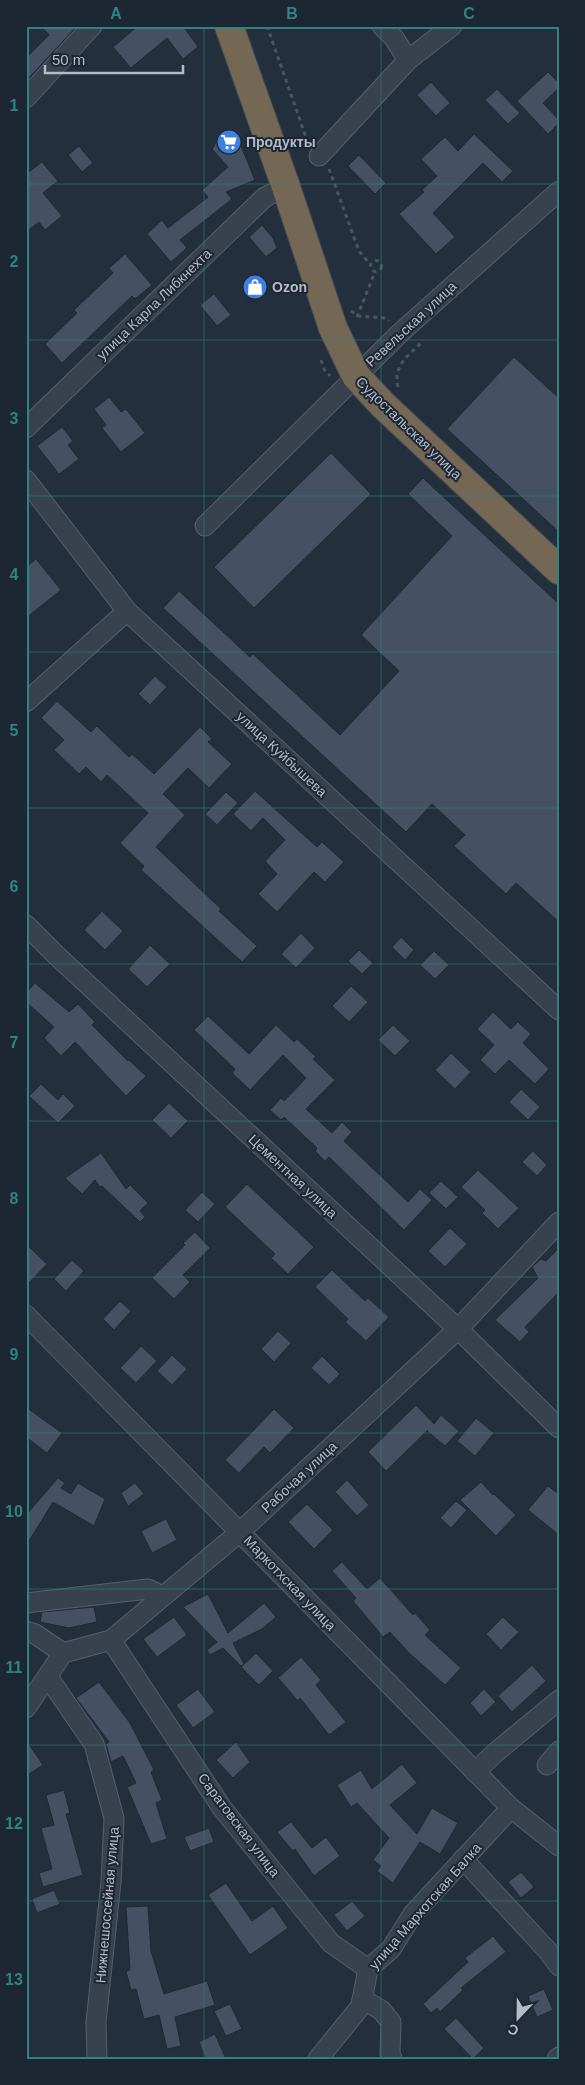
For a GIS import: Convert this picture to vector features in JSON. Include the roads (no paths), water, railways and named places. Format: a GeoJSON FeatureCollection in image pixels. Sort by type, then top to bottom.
{"type":"FeatureCollection","features":[{"type":"Feature","properties":{"kind":"highway","name":"Судостальская улица"},"geometry":{"type":"LineString","coordinates":[[229,26],[333,328],[356,376],[383,405],[559,570]]}},
{"type":"Feature","properties":{"kind":"street"},"geometry":{"type":"LineString","coordinates":[[26,98],[92,26]]}},
{"type":"Feature","properties":{"kind":"street"},"geometry":{"type":"LineString","coordinates":[[382,26],[394,38],[408,60]]}},
{"type":"Feature","properties":{"kind":"street"},"geometry":{"type":"LineString","coordinates":[[319,156],[408,60],[452,26]]}},
{"type":"Feature","properties":{"kind":"street","name":"улица Карла Либкнехта"},"geometry":{"type":"LineString","coordinates":[[26,428],[265,196],[286,187]]}},
{"type":"Feature","properties":{"kind":"street","name":"Ревельская улица"},"geometry":{"type":"LineString","coordinates":[[204,526],[400,333],[559,191]]}},
{"type":"Feature","properties":{"kind":"street","name":"улица Куйбышева"},"geometry":{"type":"LineString","coordinates":[[26,480],[127,611],[559,1010]]}},
{"type":"Feature","properties":{"kind":"street"},"geometry":{"type":"LineString","coordinates":[[26,702],[127,611]]}},
{"type":"Feature","properties":{"kind":"street","name":"Цементная улица"},"geometry":{"type":"LineString","coordinates":[[26,925],[458,1329],[559,1428]]}},
{"type":"Feature","properties":{"kind":"street","name":"Рабочая улица"},"geometry":{"type":"LineString","coordinates":[[63,1653],[111,1640],[240,1532],[458,1329],[559,1222]]}},
{"type":"Feature","properties":{"kind":"street","name":"Маркотхская улица"},"geometry":{"type":"LineString","coordinates":[[26,1315],[511,1808],[559,1846]]}},
{"type":"Feature","properties":{"kind":"street"},"geometry":{"type":"LineString","coordinates":[[26,1603],[148,1588],[162,1596]]}},
{"type":"Feature","properties":{"kind":"street"},"geometry":{"type":"LineString","coordinates":[[26,1631],[36,1634],[63,1653],[48,1678],[26,1708]]}},
{"type":"Feature","properties":{"kind":"street","name":"Саратовская улица"},"geometry":{"type":"LineString","coordinates":[[111,1640],[222,1808],[331,1943],[368,1969]]}},
{"type":"Feature","properties":{"kind":"street","name":"Нижнешоссейная улица"},"geometry":{"type":"LineString","coordinates":[[48,1678],[94,1744],[114,1818],[111,1882],[96,2022],[97,2059]]}},
{"type":"Feature","properties":{"kind":"street"},"geometry":{"type":"LineString","coordinates":[[475,1772],[496,1752],[558,1704]]}},
{"type":"Feature","properties":{"kind":"street","name":"улица Мархотская Балка"},"geometry":{"type":"LineString","coordinates":[[318,2059],[360,2006],[368,1969],[391,1949],[413,1914],[511,1808]]}},
{"type":"Feature","properties":{"kind":"street"},"geometry":{"type":"LineString","coordinates":[[463,1859],[547,1950],[559,1966]]}},
{"type":"Feature","properties":{"kind":"street"},"geometry":{"type":"LineString","coordinates":[[362,1999],[381,2010],[391,2022],[390,2053],[392,2059]]}},
{"type":"Feature","properties":{"kind":"place","name":"Продукты"},"geometry":{"type":"Point","coordinates":[229,142]}},
{"type":"Feature","properties":{"kind":"place","name":"Ozon"},"geometry":{"type":"Point","coordinates":[255,287]}}]}
